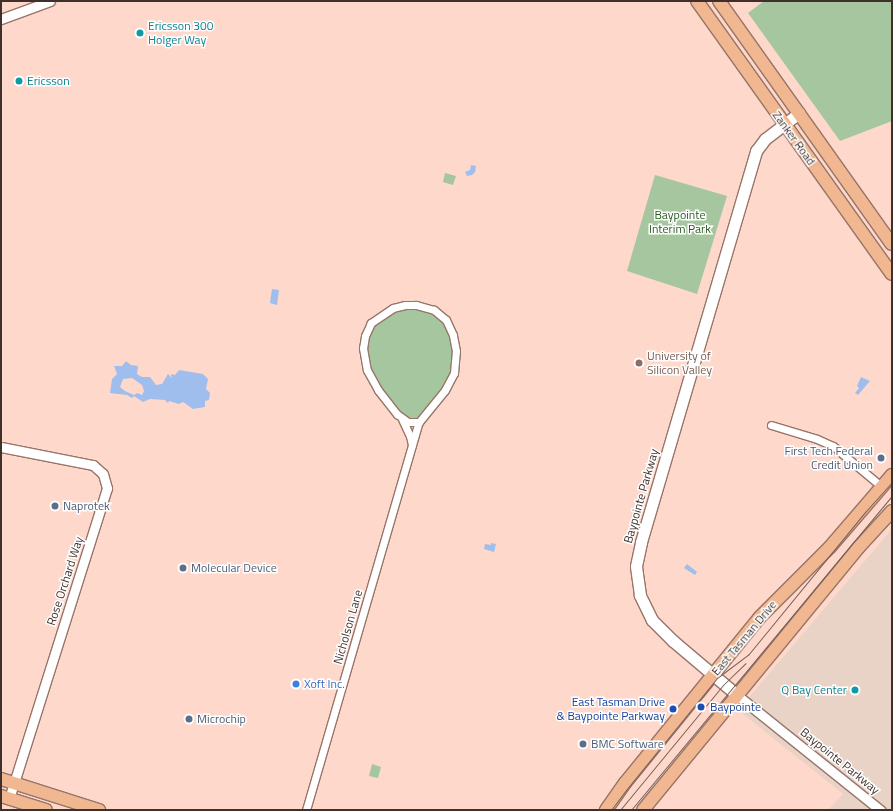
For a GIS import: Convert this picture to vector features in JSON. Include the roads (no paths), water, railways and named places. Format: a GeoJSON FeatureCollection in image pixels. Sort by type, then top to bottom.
{"type":"FeatureCollection","features":[{"type":"Feature","properties":{"kind":"main road","name":"Zanker Road"},"geometry":{"type":"LineString","coordinates":[[697,1],[892,274]]}},
{"type":"Feature","properties":{"kind":"main road","name":"Zanker Road"},"geometry":{"type":"LineString","coordinates":[[720,1],[892,244]]}},
{"type":"Feature","properties":{"kind":"main road","name":"Baypointe Parkway"},"geometry":{"type":"LineString","coordinates":[[737,695],[673,641],[652,620],[640,595],[637,581],[638,554],[756,151],[765,139],[799,113]]}},
{"type":"Feature","properties":{"kind":"main road","name":"East Tasman Drive"},"geometry":{"type":"LineString","coordinates":[[606,810],[625,783],[765,612],[830,547],[892,475]]}},
{"type":"Feature","properties":{"kind":"main road"},"geometry":{"type":"LineString","coordinates":[[643,810],[859,547],[892,511]]}},
{"type":"Feature","properties":{"kind":"main road"},"geometry":{"type":"LineString","coordinates":[[1,779],[99,810]]}},
{"type":"Feature","properties":{"kind":"main road"},"geometry":{"type":"LineString","coordinates":[[5,797],[46,810]]}},
{"type":"Feature","properties":{"kind":"street"},"geometry":{"type":"LineString","coordinates":[[1,19],[50,1]]}},
{"type":"Feature","properties":{"kind":"street","name":"Nicholson Lane"},"geometry":{"type":"LineString","coordinates":[[306,810],[412,449],[419,422],[445,390],[454,374],[456,351],[453,335],[446,320],[434,310],[416,305],[405,305],[393,308],[382,314],[372,323],[365,336],[363,348],[367,370],[378,390],[402,419],[410,436],[412,449]]}},
{"type":"Feature","properties":{"kind":"street"},"geometry":{"type":"LineString","coordinates":[[402,419],[408,422],[419,422]]}},
{"type":"Feature","properties":{"kind":"street"},"geometry":{"type":"LineString","coordinates":[[771,425],[817,439],[833,446],[881,486]]}},
{"type":"Feature","properties":{"kind":"street","name":"Rose Orchard Way"},"geometry":{"type":"LineString","coordinates":[[1,447],[93,465],[103,474],[107,488],[14,783],[5,797]]}},
{"type":"Feature","properties":{"kind":"street","name":"Baypointe Parkway"},"geometry":{"type":"LineString","coordinates":[[737,695],[880,810]]}},
{"type":"Feature","properties":{"kind":"water"},"geometry":{"type":"Polygon","coordinates":[[[471,165],[476,166],[475,172],[472,175],[467,176],[465,172],[470,170],[471,165]]]}},
{"type":"Feature","properties":{"kind":"water"},"geometry":{"type":"Polygon","coordinates":[[[272,289],[279,290],[277,305],[270,303],[272,289]]]}},
{"type":"Feature","properties":{"kind":"water"},"geometry":{"type":"Polygon","coordinates":[[[126,361],[131,365],[138,366],[137,374],[142,377],[150,377],[156,385],[162,384],[168,374],[172,378],[171,374],[175,375],[179,370],[203,374],[208,379],[206,389],[210,393],[209,400],[205,401],[205,407],[193,409],[183,402],[179,404],[169,401],[168,403],[165,400],[150,399],[143,402],[134,396],[132,398],[127,395],[110,393],[112,379],[117,374],[114,366],[122,366],[126,361]],[[132,378],[123,379],[120,387],[134,395],[137,393],[142,395],[144,391],[142,385],[132,378]]]}},
{"type":"Feature","properties":{"kind":"water"},"geometry":{"type":"Polygon","coordinates":[[[861,377],[870,381],[858,395],[855,393],[859,388],[857,386],[861,377]]]}},
{"type":"Feature","properties":{"kind":"water"},"geometry":{"type":"Polygon","coordinates":[[[491,543],[496,544],[494,552],[484,549],[485,544],[491,545],[491,543]]]}},
{"type":"Feature","properties":{"kind":"water"},"geometry":{"type":"Polygon","coordinates":[[[687,564],[697,572],[695,575],[684,568],[687,564]]]}},
{"type":"Feature","properties":{"kind":"tram line"},"geometry":{"type":"LineString","coordinates":[[611,810],[717,678],[748,655],[866,511],[892,482]]}},
{"type":"Feature","properties":{"kind":"tram line"},"geometry":{"type":"LineString","coordinates":[[631,810],[892,496]]}},
{"type":"Feature","properties":{"kind":"tram line"},"geometry":{"type":"LineString","coordinates":[[620,810],[724,684],[746,663]]}},
{"type":"Feature","properties":{"kind":"place","name":"Ericsson 300 Holger Way"},"geometry":{"type":"Point","coordinates":[140,33]}},
{"type":"Feature","properties":{"kind":"place","name":"Ericsson"},"geometry":{"type":"Point","coordinates":[19,81]}},
{"type":"Feature","properties":{"kind":"place","name":"University of Silicon Valley"},"geometry":{"type":"Point","coordinates":[639,363]}},
{"type":"Feature","properties":{"kind":"place","name":"First Tech Federal Credit Union"},"geometry":{"type":"Point","coordinates":[881,458]}},
{"type":"Feature","properties":{"kind":"place","name":"Naprotek"},"geometry":{"type":"Point","coordinates":[55,506]}},
{"type":"Feature","properties":{"kind":"place","name":"Molecular Device"},"geometry":{"type":"Point","coordinates":[183,568]}},
{"type":"Feature","properties":{"kind":"place","name":"Xoft Inc."},"geometry":{"type":"Point","coordinates":[296,684]}},
{"type":"Feature","properties":{"kind":"place","name":"Q Bay Center"},"geometry":{"type":"Point","coordinates":[855,690]}},
{"type":"Feature","properties":{"kind":"place","name":"Baypointe"},"geometry":{"type":"Point","coordinates":[701,707]}},
{"type":"Feature","properties":{"kind":"place","name":"East Tasman Drive & Baypointe Parkway"},"geometry":{"type":"Point","coordinates":[673,709]}},
{"type":"Feature","properties":{"kind":"place","name":"Microchip"},"geometry":{"type":"Point","coordinates":[189,719]}},
{"type":"Feature","properties":{"kind":"place","name":"BMC Software"},"geometry":{"type":"Point","coordinates":[583,744]}},
{"type":"Feature","properties":{"kind":"park label","name":"Baypointe Interim Park"},"geometry":{"type":"Point","coordinates":[680,222]}}]}
